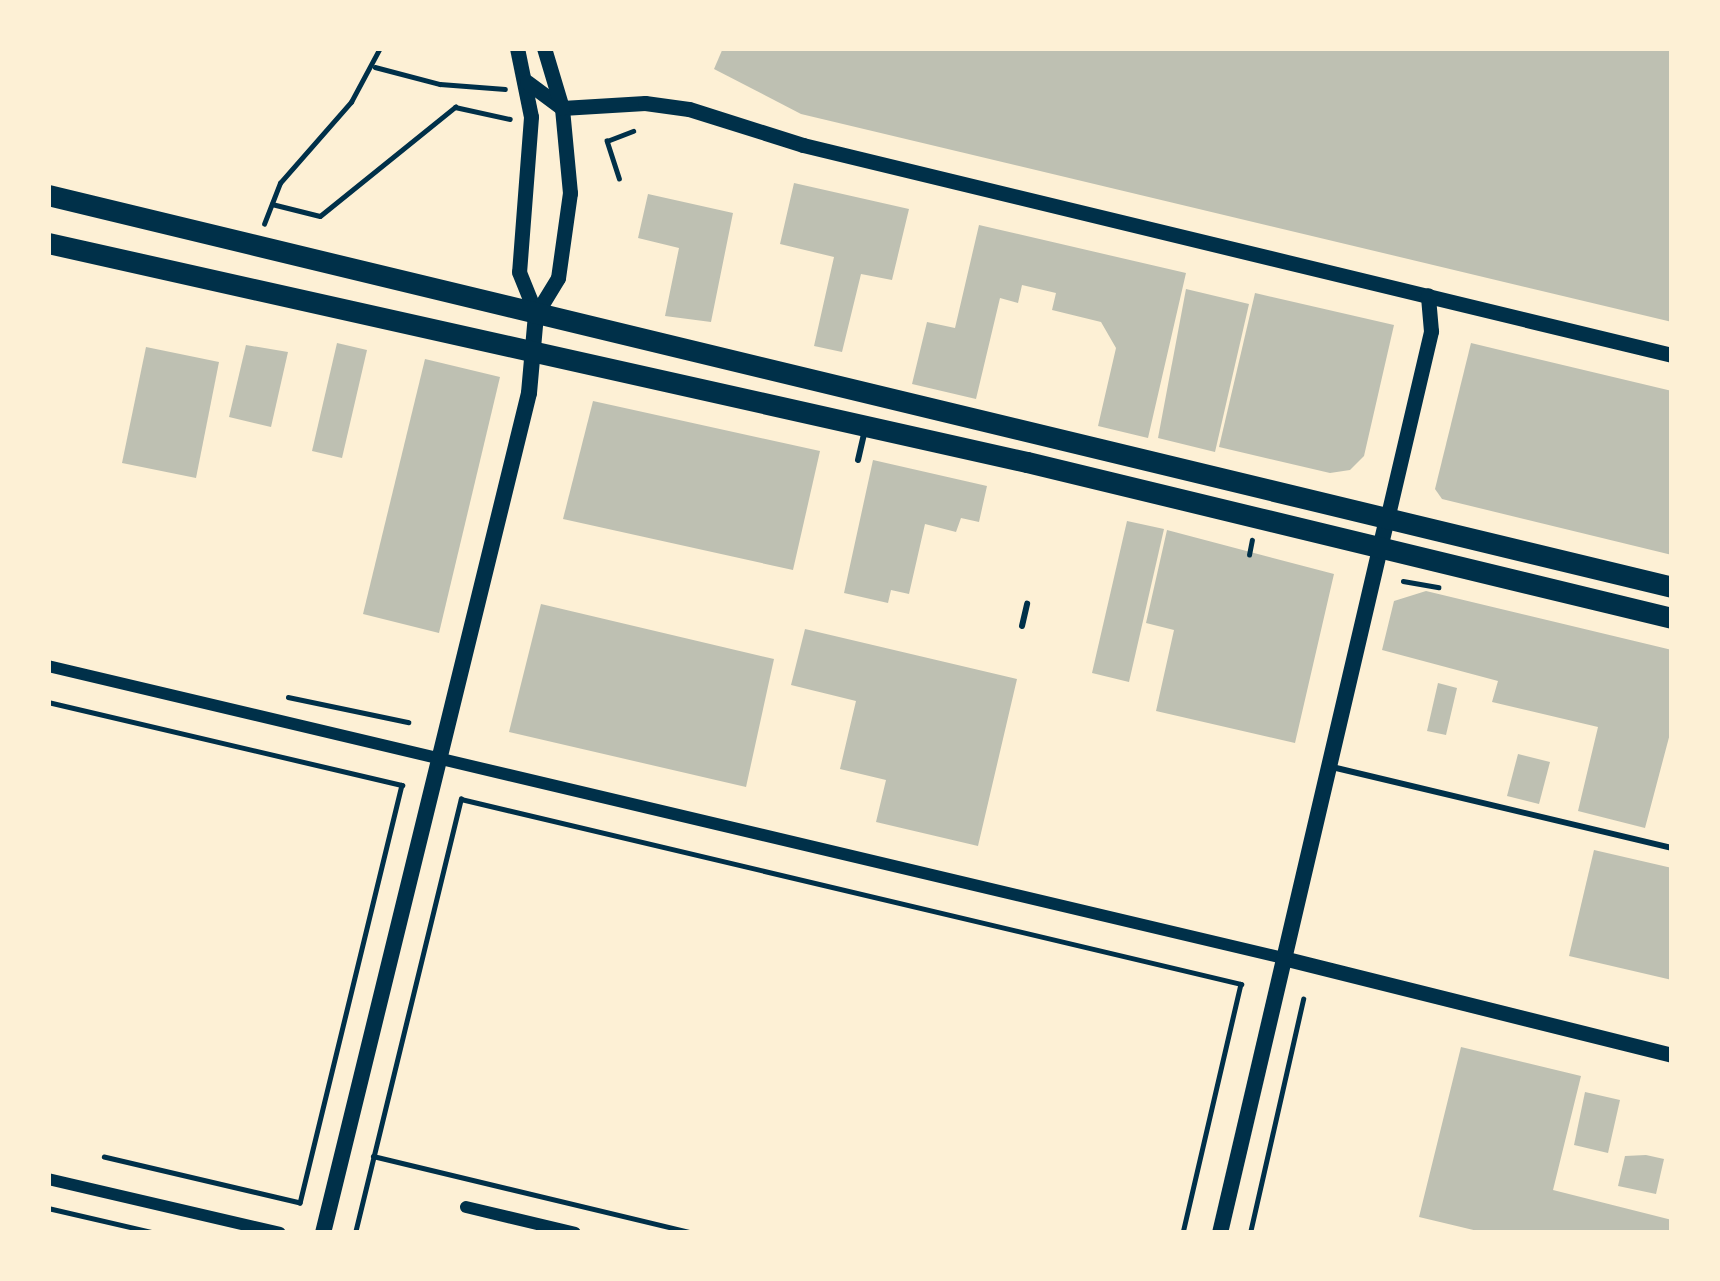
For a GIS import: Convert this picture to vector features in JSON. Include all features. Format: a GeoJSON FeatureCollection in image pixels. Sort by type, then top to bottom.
{"type":"FeatureCollection","features":[{"type":"Feature","properties":{"kind":"highway"},"geometry":{"type":"LineString","coordinates":[[48,195],[1672,586]]}},
{"type":"Feature","properties":{"kind":"highway"},"geometry":{"type":"LineString","coordinates":[[48,243],[534,358],[866,426],[1672,618]]}},
{"type":"Feature","properties":{"kind":"main road"},"geometry":{"type":"LineString","coordinates":[[323,1233],[534,358],[536,314]]}},
{"type":"Feature","properties":{"kind":"main road"},"geometry":{"type":"LineString","coordinates":[[1220,1233],[1387,519]]}},
{"type":"Feature","properties":{"kind":"street"},"geometry":{"type":"LineString","coordinates":[[517,48],[527,82],[530,180],[519,272],[536,314]]}},
{"type":"Feature","properties":{"kind":"street"},"geometry":{"type":"LineString","coordinates":[[536,314],[558,278],[570,172],[562,108],[544,48]]}},
{"type":"Feature","properties":{"kind":"street"},"geometry":{"type":"LineString","coordinates":[[527,82],[562,108],[629,103],[689,109],[803,145],[1672,355]]}},
{"type":"Feature","properties":{"kind":"street"},"geometry":{"type":"LineString","coordinates":[[1387,519],[1433,323],[1428,295]]}},
{"type":"Feature","properties":{"kind":"street"},"geometry":{"type":"LineString","coordinates":[[48,666],[1672,1054]]}},
{"type":"Feature","properties":{"kind":"street"},"geometry":{"type":"LineString","coordinates":[[48,1179],[280,1233]]}},
{"type":"Feature","properties":{"kind":"street"},"geometry":{"type":"LineString","coordinates":[[466,1207],[575,1233]]}},
{"type":"Feature","properties":{"kind":"lane"},"geometry":{"type":"LineString","coordinates":[[858,460],[866,426]]}},
{"type":"Feature","properties":{"kind":"lane"},"geometry":{"type":"LineString","coordinates":[[1022,626],[1027,604]]}},
{"type":"Feature","properties":{"kind":"lane"},"geometry":{"type":"LineString","coordinates":[[1332,767],[1672,848]]}},
{"type":"Feature","properties":{"kind":"path"},"geometry":{"type":"LineString","coordinates":[[264,224],[272,204],[375,67],[380,48]]}},
{"type":"Feature","properties":{"kind":"path"},"geometry":{"type":"LineString","coordinates":[[375,67],[506,89]]}},
{"type":"Feature","properties":{"kind":"path"},"geometry":{"type":"LineString","coordinates":[[272,204],[320,216],[455,106],[510,119]]}},
{"type":"Feature","properties":{"kind":"path"},"geometry":{"type":"LineString","coordinates":[[619,179],[607,141],[633,131]]}},
{"type":"Feature","properties":{"kind":"path"},"geometry":{"type":"LineString","coordinates":[[288,697],[408,722]]}},
{"type":"Feature","properties":{"kind":"path"},"geometry":{"type":"LineString","coordinates":[[48,702],[402,785],[300,1203],[104,1157]]}},
{"type":"Feature","properties":{"kind":"path"},"geometry":{"type":"LineString","coordinates":[[355,1233],[461,799],[1240,984],[1183,1233]]}},
{"type":"Feature","properties":{"kind":"path"},"geometry":{"type":"LineString","coordinates":[[1250,1233],[1304,999]]}},
{"type":"Feature","properties":{"kind":"path"},"geometry":{"type":"LineString","coordinates":[[373,1156],[692,1233]]}},
{"type":"Feature","properties":{"kind":"path"},"geometry":{"type":"LineString","coordinates":[[48,1208],[156,1233]]}},
{"type":"Feature","properties":{"kind":"building"},"geometry":{"type":"Polygon","coordinates":[[[723,48],[1672,48],[1672,322],[801,114],[714,69],[723,48]]]}},
{"type":"Feature","properties":{"kind":"building"},"geometry":{"type":"Polygon","coordinates":[[[794,183],[909,209],[892,280],[861,274],[842,352],[814,346],[834,257],[780,244],[794,183]]]}},
{"type":"Feature","properties":{"kind":"building"},"geometry":{"type":"Polygon","coordinates":[[[648,194],[733,213],[711,322],[665,316],[679,248],[638,238],[648,194]]]}},
{"type":"Feature","properties":{"kind":"building"},"geometry":{"type":"Polygon","coordinates":[[[979,225],[1186,273],[1148,438],[1098,426],[1116,348],[1101,322],[1052,310],[1056,293],[1022,285],[1018,303],[1000,298],[976,399],[912,384],[927,322],[955,328],[979,225]]]}},
{"type":"Feature","properties":{"kind":"building"},"geometry":{"type":"Polygon","coordinates":[[[1186,289],[1249,304],[1215,452],[1158,438],[1186,289]]]}},
{"type":"Feature","properties":{"kind":"building"},"geometry":{"type":"Polygon","coordinates":[[[1255,293],[1394,325],[1364,456],[1350,470],[1330,473],[1219,447],[1255,293]]]}},
{"type":"Feature","properties":{"kind":"building"},"geometry":{"type":"Polygon","coordinates":[[[337,343],[367,350],[342,458],[312,451],[337,343]]]}},
{"type":"Feature","properties":{"kind":"building"},"geometry":{"type":"Polygon","coordinates":[[[1471,343],[1672,391],[1672,555],[1442,499],[1435,489],[1471,343]]]}},
{"type":"Feature","properties":{"kind":"building"},"geometry":{"type":"Polygon","coordinates":[[[246,345],[288,352],[271,427],[229,417],[246,345]]]}},
{"type":"Feature","properties":{"kind":"building"},"geometry":{"type":"Polygon","coordinates":[[[146,347],[219,362],[196,478],[122,463],[146,347]]]}},
{"type":"Feature","properties":{"kind":"building"},"geometry":{"type":"Polygon","coordinates":[[[425,359],[500,377],[439,633],[363,614],[425,359]]]}},
{"type":"Feature","properties":{"kind":"building"},"geometry":{"type":"Polygon","coordinates":[[[593,401],[820,451],[793,570],[563,519],[593,401]]]}},
{"type":"Feature","properties":{"kind":"building"},"geometry":{"type":"Polygon","coordinates":[[[873,460],[987,486],[979,522],[961,518],[956,532],[925,524],[909,594],[891,590],[888,603],[844,593],[873,460]]]}},
{"type":"Feature","properties":{"kind":"building"},"geometry":{"type":"Polygon","coordinates":[[[1127,521],[1164,529],[1129,682],[1092,673],[1127,521]]]}},
{"type":"Feature","properties":{"kind":"building"},"geometry":{"type":"Polygon","coordinates":[[[1167,530],[1334,574],[1295,743],[1156,711],[1174,630],[1146,623],[1167,530]]]}},
{"type":"Feature","properties":{"kind":"building"},"geometry":{"type":"Polygon","coordinates":[[[1426,591],[1672,650],[1672,726],[1645,828],[1578,811],[1598,727],[1492,702],[1498,681],[1382,650],[1394,601],[1426,591]]]}},
{"type":"Feature","properties":{"kind":"building"},"geometry":{"type":"Polygon","coordinates":[[[541,604],[774,659],[746,787],[509,732],[541,604]]]}},
{"type":"Feature","properties":{"kind":"building"},"geometry":{"type":"Polygon","coordinates":[[[805,629],[1017,679],[978,846],[876,822],[886,780],[840,769],[856,701],[791,685],[805,629]]]}},
{"type":"Feature","properties":{"kind":"building"},"geometry":{"type":"Polygon","coordinates":[[[1438,683],[1457,688],[1446,735],[1427,731],[1438,683]]]}},
{"type":"Feature","properties":{"kind":"building"},"geometry":{"type":"Polygon","coordinates":[[[1518,754],[1550,762],[1539,804],[1507,796],[1518,754]]]}},
{"type":"Feature","properties":{"kind":"building"},"geometry":{"type":"Polygon","coordinates":[[[1594,850],[1672,868],[1672,980],[1569,956],[1594,850]]]}},
{"type":"Feature","properties":{"kind":"building"},"geometry":{"type":"Polygon","coordinates":[[[1461,1047],[1581,1076],[1553,1190],[1672,1220],[1672,1233],[1486,1233],[1419,1217],[1461,1047]]]}},
{"type":"Feature","properties":{"kind":"building"},"geometry":{"type":"Polygon","coordinates":[[[1585,1092],[1620,1100],[1608,1153],[1574,1145],[1585,1092]]]}},
{"type":"Feature","properties":{"kind":"building"},"geometry":{"type":"Polygon","coordinates":[[[1625,1156],[1664,1159],[1656,1194],[1618,1186],[1625,1156]]]}}]}
